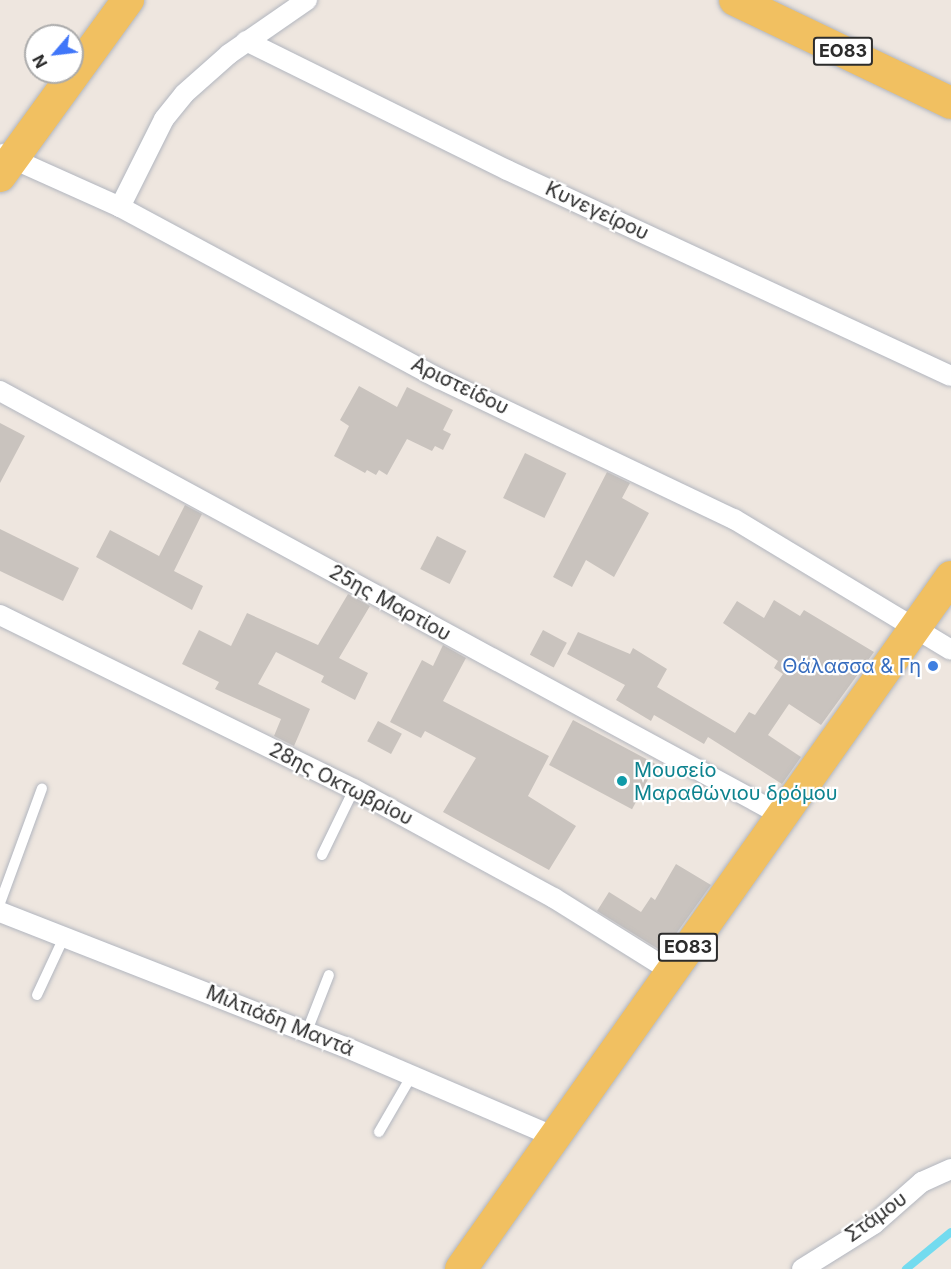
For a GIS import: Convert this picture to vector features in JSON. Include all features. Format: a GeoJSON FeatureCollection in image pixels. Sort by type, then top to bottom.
{"type":"FeatureCollection","features":[{"type":"Feature","properties":{"kind":"main road"},"geometry":{"type":"LineString","coordinates":[[4,163],[128,0]]}},
{"type":"Feature","properties":{"kind":"main road","name":"ΕΟ83"},"geometry":{"type":"LineString","coordinates":[[735,0],[951,103]]}},
{"type":"Feature","properties":{"kind":"main road","name":"ΕΟ83"},"geometry":{"type":"LineString","coordinates":[[461,1269],[557,1138],[671,971],[951,578]]}},
{"type":"Feature","properties":{"kind":"street"},"geometry":{"type":"LineString","coordinates":[[120,207],[137,168],[172,107],[246,41],[307,0]]}},
{"type":"Feature","properties":{"kind":"street","name":"Κυνεγείρου"},"geometry":{"type":"LineString","coordinates":[[246,41],[507,170],[951,376]]}},
{"type":"Feature","properties":{"kind":"street","name":"Αριστείδου"},"geometry":{"type":"LineString","coordinates":[[4,163],[120,207],[440,379],[734,519],[916,626]]}},
{"type":"Feature","properties":{"kind":"street","name":"25ης Μαρτίου"},"geometry":{"type":"LineString","coordinates":[[0,391],[781,815]]}},
{"type":"Feature","properties":{"kind":"street","name":"28ης Οκτωβρίου"},"geometry":{"type":"LineString","coordinates":[[0,615],[354,789],[554,898],[671,971]]}},
{"type":"Feature","properties":{"kind":"street"},"geometry":{"type":"LineString","coordinates":[[916,626],[951,650]]}},
{"type":"Feature","properties":{"kind":"street","name":"Μιλτιάδη Μαντά"},"geometry":{"type":"LineString","coordinates":[[0,912],[307,1031],[557,1138]]}},
{"type":"Feature","properties":{"kind":"street","name":"Στάμου"},"geometry":{"type":"LineString","coordinates":[[802,1269],[874,1224],[922,1182],[951,1169]]}},
{"type":"Feature","properties":{"kind":"lane"},"geometry":{"type":"LineString","coordinates":[[0,903],[42,788]]}},
{"type":"Feature","properties":{"kind":"lane"},"geometry":{"type":"LineString","coordinates":[[322,855],[354,789]]}},
{"type":"Feature","properties":{"kind":"lane"},"geometry":{"type":"LineString","coordinates":[[37,995],[64,936]]}},
{"type":"Feature","properties":{"kind":"lane"},"geometry":{"type":"LineString","coordinates":[[307,1031],[329,975]]}},
{"type":"Feature","properties":{"kind":"lane"},"geometry":{"type":"LineString","coordinates":[[379,1132],[412,1075]]}},
{"type":"Feature","properties":{"kind":"building"},"geometry":{"type":"Polygon","coordinates":[[[359,386],[397,407],[407,387],[453,410],[443,430],[451,434],[443,450],[435,446],[432,451],[407,439],[387,475],[379,470],[376,475],[367,470],[365,473],[334,456],[349,426],[340,420],[359,386]]]}},
{"type":"Feature","properties":{"kind":"building"},"geometry":{"type":"Polygon","coordinates":[[[0,423],[25,436],[0,483],[0,423]]]}},
{"type":"Feature","properties":{"kind":"building"},"geometry":{"type":"Polygon","coordinates":[[[525,453],[566,473],[544,518],[503,498],[525,453]]]}},
{"type":"Feature","properties":{"kind":"building"},"geometry":{"type":"Polygon","coordinates":[[[607,472],[630,483],[622,498],[649,513],[614,577],[586,560],[572,587],[553,577],[607,472]]]}},
{"type":"Feature","properties":{"kind":"building"},"geometry":{"type":"Polygon","coordinates":[[[185,505],[202,514],[174,571],[203,586],[192,610],[96,557],[110,530],[159,556],[185,505]]]}},
{"type":"Feature","properties":{"kind":"building"},"geometry":{"type":"Polygon","coordinates":[[[0,529],[79,568],[63,601],[0,571],[0,529]]]}},
{"type":"Feature","properties":{"kind":"building"},"geometry":{"type":"Polygon","coordinates":[[[437,536],[466,551],[450,584],[420,569],[437,536]]]}},
{"type":"Feature","properties":{"kind":"building"},"geometry":{"type":"Polygon","coordinates":[[[348,594],[370,606],[339,658],[368,673],[355,700],[321,682],[324,676],[276,652],[258,684],[310,709],[294,746],[274,736],[281,719],[215,689],[219,682],[182,664],[199,630],[231,646],[247,613],[318,645],[348,594]]]}},
{"type":"Feature","properties":{"kind":"building"},"geometry":{"type":"Polygon","coordinates":[[[774,600],[800,616],[804,610],[874,652],[821,725],[789,704],[768,735],[801,757],[782,784],[708,737],[704,744],[654,715],[651,721],[616,700],[625,685],[567,654],[578,632],[630,654],[633,648],[667,669],[657,687],[735,733],[749,712],[755,715],[783,674],[774,668],[778,661],[723,623],[737,601],[764,618],[774,600]]]}},
{"type":"Feature","properties":{"kind":"building"},"geometry":{"type":"Polygon","coordinates":[[[543,630],[567,643],[554,667],[530,655],[543,630]]]}},
{"type":"Feature","properties":{"kind":"building"},"geometry":{"type":"Polygon","coordinates":[[[443,645],[466,658],[443,701],[549,756],[528,796],[576,826],[549,870],[443,812],[476,758],[425,731],[421,738],[390,722],[422,660],[433,666],[443,645]]]}},
{"type":"Feature","properties":{"kind":"building"},"geometry":{"type":"Polygon","coordinates":[[[573,720],[656,764],[632,809],[549,765],[573,720]]]}},
{"type":"Feature","properties":{"kind":"building"},"geometry":{"type":"Polygon","coordinates":[[[378,721],[402,734],[391,754],[367,741],[378,721]]]}},
{"type":"Feature","properties":{"kind":"building"},"geometry":{"type":"Polygon","coordinates":[[[676,864],[711,885],[663,952],[597,911],[609,892],[641,912],[651,897],[655,900],[676,864]]]}},
{"type":"Feature","properties":{"kind":"waterway"},"geometry":{"type":"LineString","coordinates":[[906,1269],[951,1232]]}},
{"type":"Feature","properties":{"kind":"place","name":"Θάλασσα & Γη"},"geometry":{"type":"Point","coordinates":[933,666]}},
{"type":"Feature","properties":{"kind":"place","name":"Μουσείο Μαραθώνιου δρόμου"},"geometry":{"type":"Point","coordinates":[622,781]}}]}
